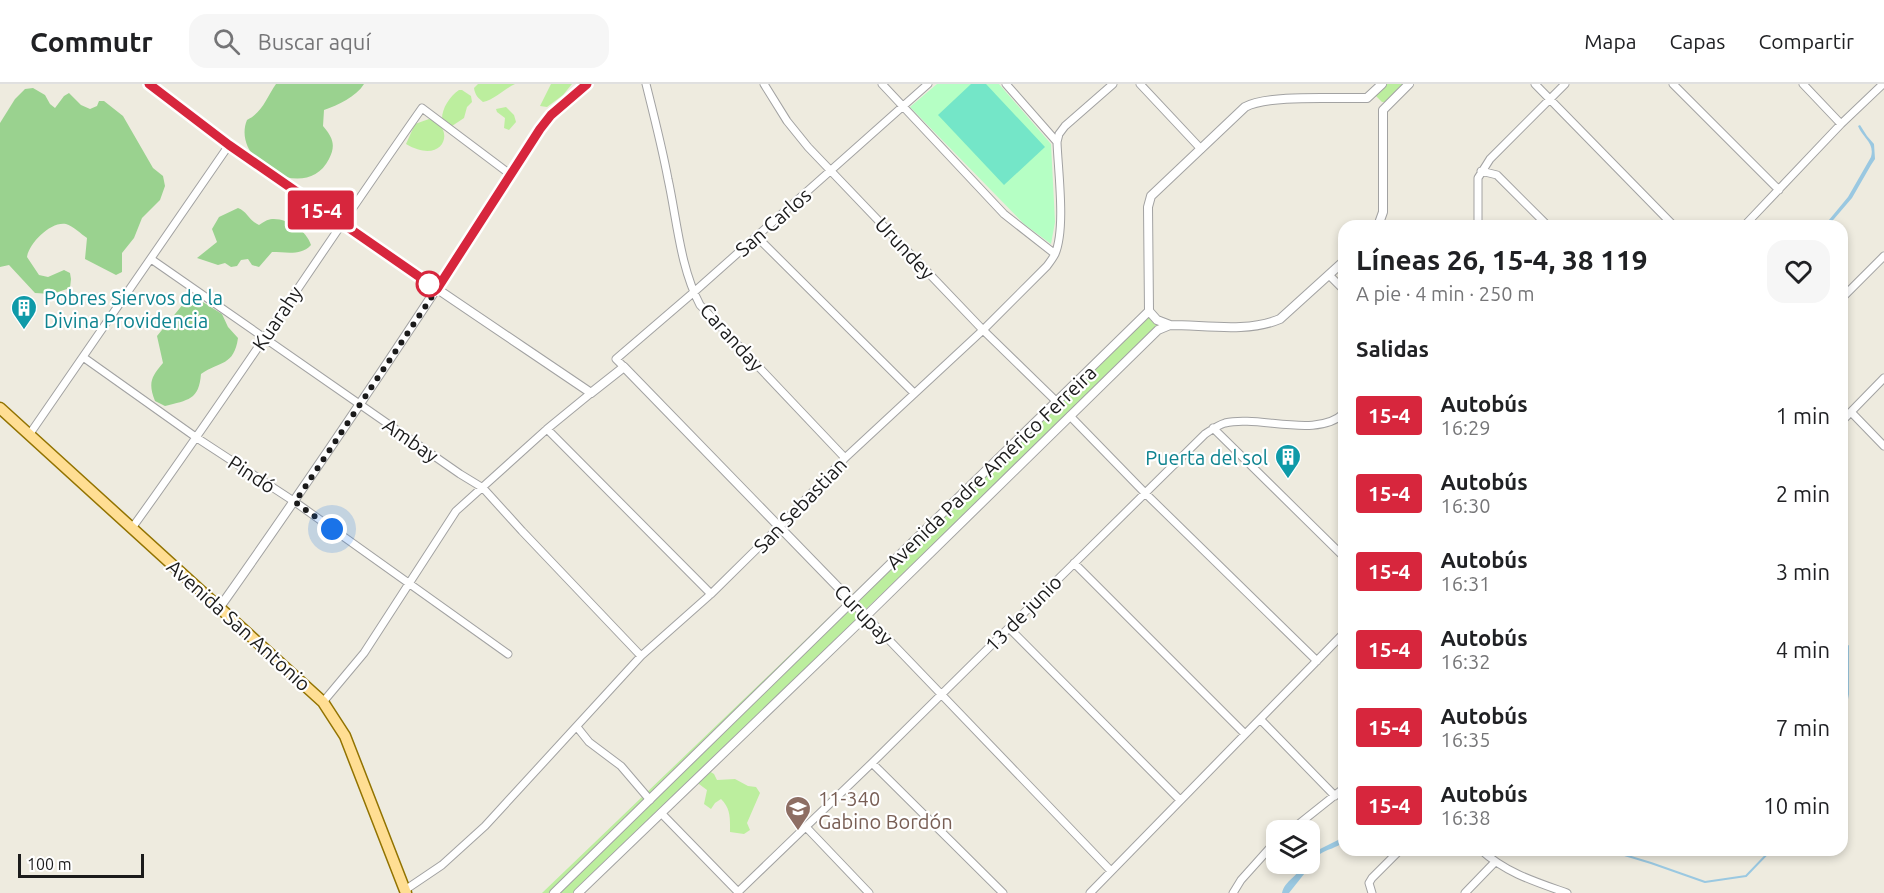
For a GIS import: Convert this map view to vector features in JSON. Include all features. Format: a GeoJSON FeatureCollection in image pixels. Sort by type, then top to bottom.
{"type":"FeatureCollection","features":[{"type":"Feature","properties":{"kind":"main road","name":"Avenida San Antonio"},"geometry":{"type":"LineString","coordinates":[[0,408],[323,702],[345,736],[405,892]]}},
{"type":"Feature","properties":{"kind":"street"},"geometry":{"type":"LineString","coordinates":[[148,84],[160,87],[229,145],[341,224],[591,393]]}},
{"type":"Feature","properties":{"kind":"street"},"geometry":{"type":"LineString","coordinates":[[220,607],[295,502],[551,115],[587,84]]}},
{"type":"Feature","properties":{"kind":"street","name":"Caranday"},"geometry":{"type":"LineString","coordinates":[[646,84],[668,177],[681,247],[694,292],[700,304],[845,458]]}},
{"type":"Feature","properties":{"kind":"street","name":"Urundey"},"geometry":{"type":"LineString","coordinates":[[764,84],[786,121],[831,171],[983,330],[1057,402]]}},
{"type":"Feature","properties":{"kind":"street"},"geometry":{"type":"LineString","coordinates":[[882,84],[1004,214],[1055,254],[1060,223],[1057,142],[1059,134],[1113,84]]}},
{"type":"Feature","properties":{"kind":"street","name":"San Carlos"},"geometry":{"type":"LineString","coordinates":[[616,359],[928,84]]}},
{"type":"Feature","properties":{"kind":"street"},"geometry":{"type":"LineString","coordinates":[[1006,84],[1057,142]]}},
{"type":"Feature","properties":{"kind":"street"},"geometry":{"type":"LineString","coordinates":[[1140,84],[1201,149]]}},
{"type":"Feature","properties":{"kind":"street"},"geometry":{"type":"LineString","coordinates":[[1367,98],[1382,84]]}},
{"type":"Feature","properties":{"kind":"street"},"geometry":{"type":"LineString","coordinates":[[1380,220],[1383,212],[1383,110],[1409,84]]}},
{"type":"Feature","properties":{"kind":"street"},"geometry":{"type":"LineString","coordinates":[[1535,84],[1668,220]]}},
{"type":"Feature","properties":{"kind":"street"},"geometry":{"type":"LineString","coordinates":[[1478,220],[1478,178],[1481,171],[1490,159],[1565,84]]}},
{"type":"Feature","properties":{"kind":"street"},"geometry":{"type":"LineString","coordinates":[[1673,84],[1779,190]]}},
{"type":"Feature","properties":{"kind":"street"},"geometry":{"type":"LineString","coordinates":[[1803,84],[1841,124]]}},
{"type":"Feature","properties":{"kind":"street"},"geometry":{"type":"LineString","coordinates":[[1750,220],[1841,124],[1883,84]]}},
{"type":"Feature","properties":{"kind":"street"},"geometry":{"type":"LineString","coordinates":[[1338,267],[1280,319],[1269,324],[1170,325],[1156,320],[1149,310],[1149,201],[1245,107],[1252,103],[1273,99],[1367,98],[1383,110]]}},
{"type":"Feature","properties":{"kind":"street","name":"Kuarahy"},"geometry":{"type":"LineString","coordinates":[[132,528],[197,438],[422,108],[511,175]]}},
{"type":"Feature","properties":{"kind":"street"},"geometry":{"type":"LineString","coordinates":[[29,435],[229,145]]}},
{"type":"Feature","properties":{"kind":"street"},"geometry":{"type":"LineString","coordinates":[[1481,171],[1497,175],[1542,220]]}},
{"type":"Feature","properties":{"kind":"street"},"geometry":{"type":"LineString","coordinates":[[756,236],[914,393]]}},
{"type":"Feature","properties":{"kind":"street","name":"San Sebastian"},"geometry":{"type":"LineString","coordinates":[[405,892],[442,865],[485,826],[641,656],[711,594],[845,458],[983,330],[1047,266],[1055,254]]}},
{"type":"Feature","properties":{"kind":"street"},"geometry":{"type":"LineString","coordinates":[[1848,292],[1884,256]]}},
{"type":"Feature","properties":{"kind":"street","name":"Ambay"},"geometry":{"type":"LineString","coordinates":[[151,259],[483,488],[641,656]]}},
{"type":"Feature","properties":{"kind":"street"},"geometry":{"type":"LineString","coordinates":[[1329,275],[1338,284]]}},
{"type":"Feature","properties":{"kind":"street","name":"Avenida Padre Américo Ferreira"},"geometry":{"type":"LineString","coordinates":[[554,893],[1149,310]]}},
{"type":"Feature","properties":{"kind":"street","name":"Avenida Padre Américo Ferreira"},"geometry":{"type":"LineString","coordinates":[[578,893],[866,616],[1158,330],[1170,325]]}},
{"type":"Feature","properties":{"kind":"street","name":"Pindó"},"geometry":{"type":"LineString","coordinates":[[83,357],[197,438],[295,502],[508,654]]}},
{"type":"Feature","properties":{"kind":"street","name":"Curupay"},"geometry":{"type":"LineString","coordinates":[[616,359],[780,526],[1111,871]]}},
{"type":"Feature","properties":{"kind":"street"},"geometry":{"type":"LineString","coordinates":[[323,702],[364,653],[456,511],[548,429],[624,367]]}},
{"type":"Feature","properties":{"kind":"street"},"geometry":{"type":"LineString","coordinates":[[1848,415],[1884,378]]}},
{"type":"Feature","properties":{"kind":"street"},"geometry":{"type":"LineString","coordinates":[[1851,412],[1884,446]]}},
{"type":"Feature","properties":{"kind":"street"},"geometry":{"type":"LineString","coordinates":[[1070,416],[1145,493],[1317,661]]}},
{"type":"Feature","properties":{"kind":"street"},"geometry":{"type":"LineString","coordinates":[[1338,419],[1319,425],[1235,422],[1213,428],[1338,551]]}},
{"type":"Feature","properties":{"kind":"street","name":"13 de junio"},"geometry":{"type":"LineString","coordinates":[[738,893],[1213,428]]}},
{"type":"Feature","properties":{"kind":"street"},"geometry":{"type":"LineString","coordinates":[[548,429],[711,594]]}},
{"type":"Feature","properties":{"kind":"street"},"geometry":{"type":"LineString","coordinates":[[1074,563],[1245,734]]}},
{"type":"Feature","properties":{"kind":"street"},"geometry":{"type":"LineString","coordinates":[[1009,628],[1180,800]]}},
{"type":"Feature","properties":{"kind":"street"},"geometry":{"type":"LineString","coordinates":[[1090,893],[1338,639]]}},
{"type":"Feature","properties":{"kind":"street"},"geometry":{"type":"LineString","coordinates":[[1260,719],[1335,796]]}},
{"type":"Feature","properties":{"kind":"street"},"geometry":{"type":"LineString","coordinates":[[577,727],[589,742],[621,766],[650,800]]}},
{"type":"Feature","properties":{"kind":"street"},"geometry":{"type":"LineString","coordinates":[[872,763],[1003,893]]}},
{"type":"Feature","properties":{"kind":"street"},"geometry":{"type":"LineString","coordinates":[[1304,820],[1338,793]]}},
{"type":"Feature","properties":{"kind":"street"},"geometry":{"type":"LineString","coordinates":[[662,813],[738,893]]}},
{"type":"Feature","properties":{"kind":"street"},"geometry":{"type":"LineString","coordinates":[[806,827],[868,893]]}},
{"type":"Feature","properties":{"kind":"street"},"geometry":{"type":"LineString","coordinates":[[1233,893],[1241,880],[1266,852]]}},
{"type":"Feature","properties":{"kind":"street"},"geometry":{"type":"LineString","coordinates":[[1372,893],[1369,883],[1394,856]]}},
{"type":"Feature","properties":{"kind":"street"},"geometry":{"type":"LineString","coordinates":[[1487,856],[1494,863],[1512,873],[1567,893]]}},
{"type":"Feature","properties":{"kind":"street"},"geometry":{"type":"LineString","coordinates":[[1465,893],[1494,863]]}},
{"type":"Feature","properties":{"kind":"green space"},"geometry":{"type":"Polygon","coordinates":[[[276,84],[364,84],[352,97],[324,110],[323,126],[332,142],[331,154],[318,172],[304,178],[288,178],[273,172],[259,162],[249,150],[245,135],[247,120],[260,109],[276,84]]]}},
{"type":"Feature","properties":{"kind":"green space"},"geometry":{"type":"Polygon","coordinates":[[[478,84],[515,84],[483,102],[474,90],[478,84]]]}},
{"type":"Feature","properties":{"kind":"green space"},"geometry":{"type":"Polygon","coordinates":[[[551,84],[572,84],[563,95],[547,107],[540,106],[551,84]]]}},
{"type":"Feature","properties":{"kind":"green space"},"geometry":{"type":"Polygon","coordinates":[[[937,84],[999,84],[1051,144],[1055,222],[1051,244],[1024,224],[910,107],[937,84]]]}},
{"type":"Feature","properties":{"kind":"green space"},"geometry":{"type":"Polygon","coordinates":[[[971,84],[986,84],[1045,147],[1004,185],[938,115],[971,84]]]}},
{"type":"Feature","properties":{"kind":"green space"},"geometry":{"type":"Polygon","coordinates":[[[1381,84],[1405,84],[1387,102],[1382,102],[1374,94],[1381,84]]]}},
{"type":"Feature","properties":{"kind":"green space"},"geometry":{"type":"Polygon","coordinates":[[[33,88],[45,95],[55,108],[69,93],[81,105],[90,109],[97,106],[99,101],[104,101],[123,116],[153,168],[163,176],[165,186],[160,200],[142,218],[134,238],[122,253],[122,272],[116,275],[85,259],[87,238],[71,226],[60,224],[42,234],[32,246],[27,257],[39,275],[48,277],[64,270],[70,273],[71,279],[70,288],[52,294],[35,293],[9,265],[0,267],[0,123],[15,99],[25,89],[33,88]]]}},
{"type":"Feature","properties":{"kind":"green space"},"geometry":{"type":"Polygon","coordinates":[[[459,90],[471,96],[472,102],[467,107],[464,118],[449,128],[442,119],[443,111],[459,90]]]}},
{"type":"Feature","properties":{"kind":"green space"},"geometry":{"type":"Polygon","coordinates":[[[506,107],[514,115],[516,122],[509,130],[504,128],[505,118],[496,109],[506,107]]]}},
{"type":"Feature","properties":{"kind":"green space"},"geometry":{"type":"Polygon","coordinates":[[[429,119],[438,123],[443,129],[443,143],[430,151],[419,150],[406,144],[415,124],[429,119]]]}},
{"type":"Feature","properties":{"kind":"green space"},"geometry":{"type":"Polygon","coordinates":[[[238,208],[259,225],[272,219],[290,223],[301,230],[311,245],[298,252],[272,252],[259,267],[252,265],[248,259],[241,260],[237,266],[231,267],[225,263],[218,265],[197,258],[217,242],[212,229],[219,217],[238,208]]]}},
{"type":"Feature","properties":{"kind":"green space"},"geometry":{"type":"Polygon","coordinates":[[[198,299],[222,314],[228,327],[238,338],[236,347],[225,362],[201,374],[198,389],[191,398],[165,406],[155,401],[151,385],[153,376],[163,363],[157,336],[184,303],[198,299]]]}},
{"type":"Feature","properties":{"kind":"green space"},"geometry":{"type":"Polygon","coordinates":[[[1145,314],[1157,323],[1157,328],[864,611],[851,598],[852,595],[1145,314]]]}},
{"type":"Feature","properties":{"kind":"green space"},"geometry":{"type":"Polygon","coordinates":[[[844,603],[854,608],[858,619],[709,771],[717,780],[735,779],[748,786],[756,787],[760,793],[747,823],[750,830],[744,834],[730,832],[727,806],[721,799],[711,809],[704,804],[707,790],[695,781],[575,893],[542,893],[844,603]]]}},
{"type":"Feature","properties":{"kind":"water"},"geometry":{"type":"Polygon","coordinates":[[[1860,125],[1874,144],[1875,159],[1852,198],[1833,220],[1829,220],[1848,197],[1871,157],[1871,148],[1858,126],[1860,125]]]}},
{"type":"Feature","properties":{"kind":"water"},"geometry":{"type":"Polygon","coordinates":[[[1338,840],[1338,846],[1320,854],[1320,849],[1338,840]]]}},
{"type":"Feature","properties":{"kind":"water"},"geometry":{"type":"Polygon","coordinates":[[[1296,874],[1304,874],[1289,893],[1282,893],[1296,874]]]}},
{"type":"Feature","properties":{"kind":"waterway"},"geometry":{"type":"LineString","coordinates":[[1848,646],[1848,694]]}},
{"type":"Feature","properties":{"kind":"waterway"},"geometry":{"type":"LineString","coordinates":[[1628,856],[1705,882],[1746,876],[1765,856]]}},
{"type":"Feature","properties":{"kind":"bus line","name":"15-4"},"geometry":{"type":"LineString","coordinates":[[149,84],[229,145],[437,289],[540,129],[551,115],[587,84]]}},
{"type":"Feature","properties":{"kind":"place","name":"Pobres Siervos de la Divina Providencia"},"geometry":{"type":"Point","coordinates":[24,331]}},
{"type":"Feature","properties":{"kind":"place","name":"Puerta del sol"},"geometry":{"type":"Point","coordinates":[1288,480]}},
{"type":"Feature","properties":{"kind":"place","name":"11-340 Gabino Bordón"},"geometry":{"type":"Point","coordinates":[798,832]}},
{"type":"Feature","properties":{"kind":"route"},"geometry":{"type":"LineString","coordinates":[[332,529],[295,502],[437,289],[429,284]]}}]}
